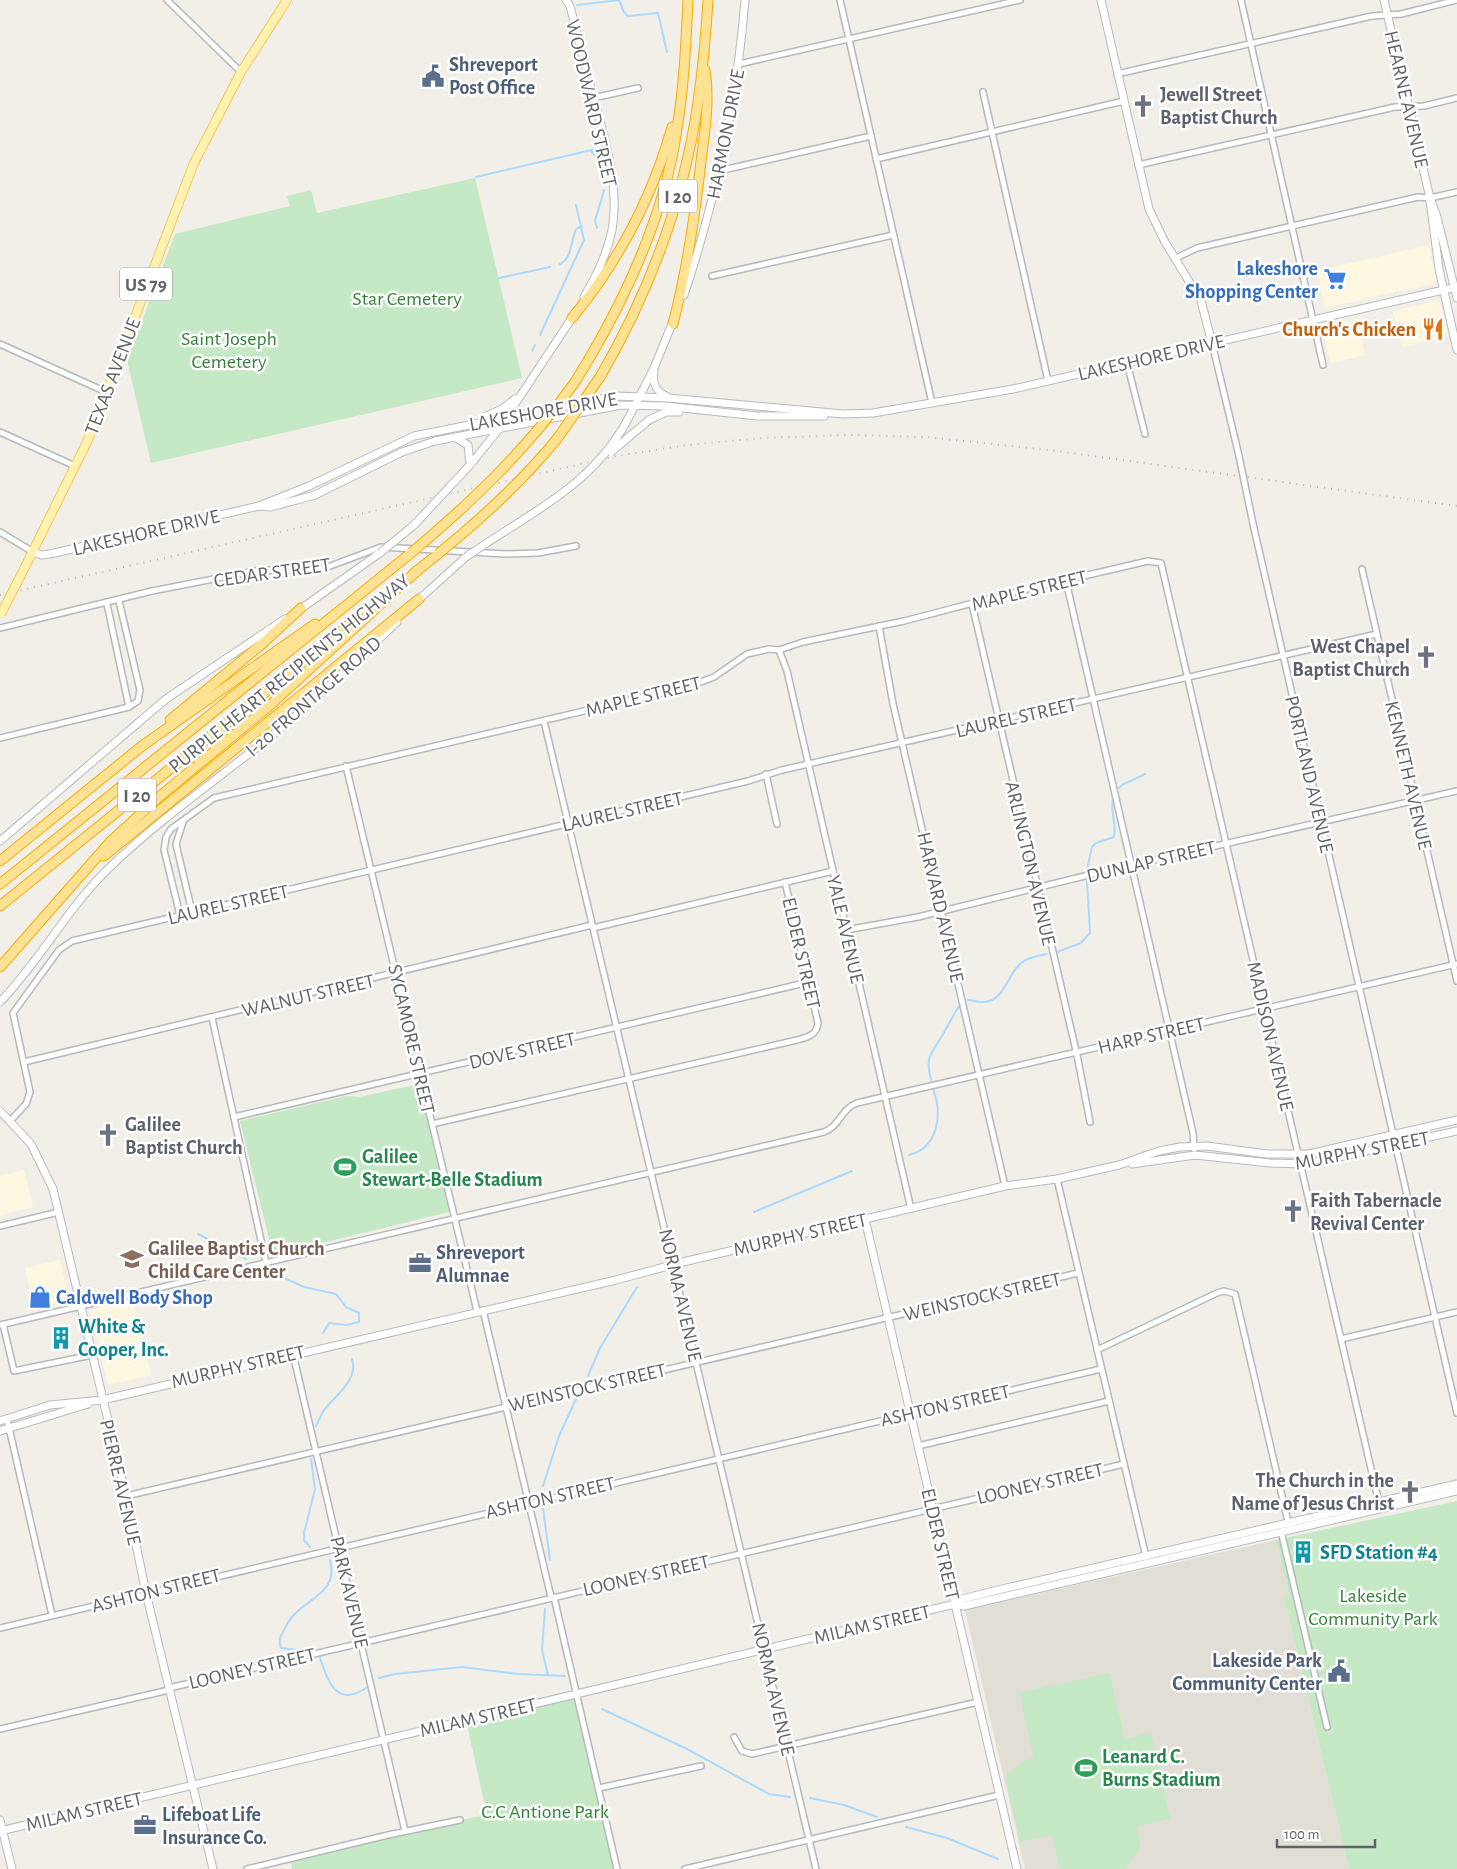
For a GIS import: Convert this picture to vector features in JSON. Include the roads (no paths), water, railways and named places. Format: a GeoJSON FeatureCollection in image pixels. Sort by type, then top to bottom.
{"type":"FeatureCollection","features":[{"type":"Feature","properties":{"kind":"highway","name":"I 20"},"geometry":{"type":"LineString","coordinates":[[682,88],[688,0]]}},
{"type":"Feature","properties":{"kind":"highway","name":"I 20"},"geometry":{"type":"LineString","coordinates":[[703,61],[708,0]]}},
{"type":"Feature","properties":{"kind":"highway"},"geometry":{"type":"LineString","coordinates":[[673,324],[688,261],[707,112],[709,93],[703,61]]}},
{"type":"Feature","properties":{"kind":"highway","name":"PURPLE HEART RECIPIENTS HIGHWAY"},"geometry":{"type":"LineString","coordinates":[[0,906],[479,520],[531,469],[557,438],[600,377],[634,313],[670,224],[691,142],[703,61]]}},
{"type":"Feature","properties":{"kind":"highway"},"geometry":{"type":"LineString","coordinates":[[572,318],[621,249],[649,196],[665,153],[682,88]]}},
{"type":"Feature","properties":{"kind":"highway","name":"PURPLE HEART RECIPIENTS HIGHWAY"},"geometry":{"type":"LineString","coordinates":[[0,884],[373,584],[454,516],[499,474],[537,433],[575,382],[621,302],[645,244],[672,157],[682,88]]}},
{"type":"Feature","properties":{"kind":"highway"},"geometry":{"type":"LineString","coordinates":[[0,969],[97,856],[152,803],[268,707],[418,570]]}},
{"type":"Feature","properties":{"kind":"highway"},"geometry":{"type":"LineString","coordinates":[[0,861],[142,746],[373,584]]}},
{"type":"Feature","properties":{"kind":"highway"},"geometry":{"type":"LineString","coordinates":[[64,894],[122,840],[418,599]]}},
{"type":"Feature","properties":{"kind":"highway"},"geometry":{"type":"LineString","coordinates":[[142,746],[177,713],[262,644],[302,608]]}},
{"type":"Feature","properties":{"kind":"main road","name":"TEXAS AVENUE"},"geometry":{"type":"LineString","coordinates":[[1,616],[75,466],[106,392],[184,186],[241,72],[287,0]]}},
{"type":"Feature","properties":{"kind":"main road","name":"WOODWARD STREET"},"geometry":{"type":"LineString","coordinates":[[523,392],[572,318],[600,267],[609,244],[613,220],[613,180],[570,6],[566,0]]}},
{"type":"Feature","properties":{"kind":"main road","name":"HARMON DRIVE"},"geometry":{"type":"LineString","coordinates":[[636,404],[673,324],[696,257],[719,171],[739,64],[745,0]]}},
{"type":"Feature","properties":{"kind":"main road","name":"PORTLAND AVENUE"},"geometry":{"type":"LineString","coordinates":[[1100,0],[1138,165],[1156,226],[1201,301],[1212,343]]}},
{"type":"Feature","properties":{"kind":"main road","name":"HEARNE AVENUE"},"geometry":{"type":"LineString","coordinates":[[1384,0],[1430,198],[1440,225],[1456,287],[1457,298]]}},
{"type":"Feature","properties":{"kind":"main road","name":"HEARNE AVENUE"},"geometry":{"type":"LineString","coordinates":[[1430,198],[1431,220],[1443,290],[1457,350]]}},
{"type":"Feature","properties":{"kind":"main road","name":"LAKESHORE DRIVE"},"geometry":{"type":"LineString","coordinates":[[259,506],[271,507],[304,499],[410,449],[454,437],[500,428],[636,404],[766,416],[873,413],[1048,381],[1456,287]]}},
{"type":"Feature","properties":{"kind":"main road"},"geometry":{"type":"LineString","coordinates":[[654,368],[653,380],[656,389],[666,396],[676,399]]}},
{"type":"Feature","properties":{"kind":"main road"},"geometry":{"type":"LineString","coordinates":[[0,841],[166,699],[302,608],[380,553],[414,525],[500,428],[523,392]]}},
{"type":"Feature","properties":{"kind":"main road"},"geometry":{"type":"LineString","coordinates":[[464,425],[502,409],[523,392]]}},
{"type":"Feature","properties":{"kind":"main road","name":"LAKESHORE DRIVE"},"geometry":{"type":"LineString","coordinates":[[33,552],[41,555],[50,554],[259,506],[309,486],[399,442],[464,425],[615,396],[641,396],[843,414]]}},
{"type":"Feature","properties":{"kind":"main road","name":"I-20 FRONTAGE ROAD"},"geometry":{"type":"LineString","coordinates":[[0,1002],[24,975],[81,898],[108,869],[312,702],[418,599],[466,557],[563,494],[596,466],[620,434],[636,404]]}},
{"type":"Feature","properties":{"kind":"main road"},"geometry":{"type":"LineString","coordinates":[[596,466],[649,420],[674,412],[717,412]]}},
{"type":"Feature","properties":{"kind":"main road"},"geometry":{"type":"LineString","coordinates":[[454,437],[461,438],[468,445],[470,464]]}},
{"type":"Feature","properties":{"kind":"main road","name":"PIERRE AVENUE"},"geometry":{"type":"LineString","coordinates":[[0,1111],[11,1120],[40,1157],[53,1189],[126,1496],[146,1593],[213,1869]]}},
{"type":"Feature","properties":{"kind":"main road","name":"MURPHY STREET"},"geometry":{"type":"LineString","coordinates":[[1119,1165],[1165,1150],[1194,1146],[1267,1154],[1320,1153],[1457,1120]]}},
{"type":"Feature","properties":{"kind":"main road","name":"MURPHY STREET"},"geometry":{"type":"LineString","coordinates":[[3,1420],[50,1405],[102,1400],[616,1280],[1005,1186],[1056,1179],[1119,1165],[1195,1155],[1300,1164],[1321,1162],[1457,1131]]}},
{"type":"Feature","properties":{"kind":"main road","name":"ELDER STREET"},"geometry":{"type":"LineString","coordinates":[[865,1219],[1016,1869]]}},
{"type":"Feature","properties":{"kind":"main road"},"geometry":{"type":"LineString","coordinates":[[0,1431],[102,1400]]}},
{"type":"Feature","properties":{"kind":"main road","name":"MILAM STREET"},"geometry":{"type":"LineString","coordinates":[[1,1831],[955,1604],[962,1599],[1286,1528],[1457,1484]]}},
{"type":"Feature","properties":{"kind":"main road","name":"MILAM STREET"},"geometry":{"type":"LineString","coordinates":[[1379,1505],[1457,1491]]}},
{"type":"Feature","properties":{"kind":"main road","name":"MILAM STREET"},"geometry":{"type":"LineString","coordinates":[[1146,1559],[1286,1528]]}},
{"type":"Feature","properties":{"kind":"main road"},"geometry":{"type":"LineString","coordinates":[[0,1820],[1,1831],[12,1869]]}},
{"type":"Feature","properties":{"kind":"street"},"geometry":{"type":"LineString","coordinates":[[167,0],[241,72]]}},
{"type":"Feature","properties":{"kind":"street"},"geometry":{"type":"LineString","coordinates":[[840,0],[932,403]]}},
{"type":"Feature","properties":{"kind":"street"},"geometry":{"type":"LineString","coordinates":[[739,64],[1020,0]]}},
{"type":"Feature","properties":{"kind":"street"},"geometry":{"type":"LineString","coordinates":[[1241,0],[1323,365]]}},
{"type":"Feature","properties":{"kind":"street"},"geometry":{"type":"LineString","coordinates":[[1117,74],[1251,43],[1388,14],[1401,14],[1457,0]]}},
{"type":"Feature","properties":{"kind":"street"},"geometry":{"type":"LineString","coordinates":[[593,98],[638,88]]}},
{"type":"Feature","properties":{"kind":"street"},"geometry":{"type":"LineString","coordinates":[[982,92],[1048,381]]}},
{"type":"Feature","properties":{"kind":"street"},"geometry":{"type":"LineString","coordinates":[[1138,165],[1395,107],[1424,106],[1457,98]]}},
{"type":"Feature","properties":{"kind":"street"},"geometry":{"type":"LineString","coordinates":[[876,159],[1124,101]]}},
{"type":"Feature","properties":{"kind":"street"},"geometry":{"type":"LineString","coordinates":[[719,171],[870,136]]}},
{"type":"Feature","properties":{"kind":"street"},"geometry":{"type":"LineString","coordinates":[[1176,258],[1197,248],[1418,197],[1430,198],[1457,192]]}},
{"type":"Feature","properties":{"kind":"street"},"geometry":{"type":"LineString","coordinates":[[712,276],[893,235]]}},
{"type":"Feature","properties":{"kind":"street","name":"PORTLAND AVENUE"},"geometry":{"type":"LineString","coordinates":[[1212,343],[1457,1413]]}},
{"type":"Feature","properties":{"kind":"street"},"geometry":{"type":"LineString","coordinates":[[0,344],[106,392]]}},
{"type":"Feature","properties":{"kind":"street"},"geometry":{"type":"LineString","coordinates":[[1128,362],[1145,434]]}},
{"type":"Feature","properties":{"kind":"street"},"geometry":{"type":"LineString","coordinates":[[0,432],[75,466]]}},
{"type":"Feature","properties":{"kind":"street"},"geometry":{"type":"LineString","coordinates":[[0,532],[23,544],[33,552]]}},
{"type":"Feature","properties":{"kind":"street","name":"CEDAR STREET"},"geometry":{"type":"LineString","coordinates":[[0,628],[107,604],[158,590],[260,570],[319,569],[381,547],[516,554],[576,546]]}},
{"type":"Feature","properties":{"kind":"street","name":"MAPLE STREET"},"geometry":{"type":"LineString","coordinates":[[183,822],[214,798],[690,686],[714,677],[747,654],[769,649],[779,650],[803,642],[879,626],[1148,561],[1161,563]]}},
{"type":"Feature","properties":{"kind":"street","name":"MADISON AVENUE"},"geometry":{"type":"LineString","coordinates":[[1161,563],[1379,1505]]}},
{"type":"Feature","properties":{"kind":"street","name":"KENNETH AVENUE"},"geometry":{"type":"LineString","coordinates":[[1362,569],[1455,965],[1457,981]]}},
{"type":"Feature","properties":{"kind":"street"},"geometry":{"type":"LineString","coordinates":[[1066,581],[1170,1030],[1195,1155]]}},
{"type":"Feature","properties":{"kind":"street"},"geometry":{"type":"LineString","coordinates":[[0,738],[129,707],[138,701],[140,690],[119,601]]}},
{"type":"Feature","properties":{"kind":"street"},"geometry":{"type":"LineString","coordinates":[[107,604],[129,707]]}},
{"type":"Feature","properties":{"kind":"street","name":"ARLINGTON AVENUE"},"geometry":{"type":"LineString","coordinates":[[972,604],[1076,1052],[1090,1122]]}},
{"type":"Feature","properties":{"kind":"street","name":"HARVARD AVENUE"},"geometry":{"type":"LineString","coordinates":[[879,626],[893,704],[1005,1186]]}},
{"type":"Feature","properties":{"kind":"street","name":"LAUREL STREET"},"geometry":{"type":"LineString","coordinates":[[11,1120],[26,1104],[30,1096],[14,1014],[64,945],[72,940],[748,781],[766,774],[808,764],[1377,634]]}},
{"type":"Feature","properties":{"kind":"street","name":"YALE AVENUE"},"geometry":{"type":"LineString","coordinates":[[779,650],[787,671],[911,1209]]}},
{"type":"Feature","properties":{"kind":"street","name":"NORMA AVENUE"},"geometry":{"type":"LineString","coordinates":[[544,721],[720,1457],[816,1869]]}},
{"type":"Feature","properties":{"kind":"street","name":"SYCAMORE STREET"},"geometry":{"type":"LineString","coordinates":[[346,766],[454,1219],[506,1406],[552,1597],[578,1694],[617,1869]]}},
{"type":"Feature","properties":{"kind":"street"},"geometry":{"type":"LineString","coordinates":[[766,774],[777,824]]}},
{"type":"Feature","properties":{"kind":"street","name":"DUNLAP STREET"},"geometry":{"type":"LineString","coordinates":[[846,930],[942,910],[1457,791]]}},
{"type":"Feature","properties":{"kind":"street"},"geometry":{"type":"LineString","coordinates":[[183,822],[176,844],[192,912]]}},
{"type":"Feature","properties":{"kind":"street"},"geometry":{"type":"LineString","coordinates":[[180,915],[164,846],[171,829],[183,822]]}},
{"type":"Feature","properties":{"kind":"street","name":"WALNUT STREET"},"geometry":{"type":"LineString","coordinates":[[24,1062],[833,871]]}},
{"type":"Feature","properties":{"kind":"street","name":"ELDER STREET"},"geometry":{"type":"LineString","coordinates":[[629,1077],[797,1040],[813,1035],[818,1030],[809,982],[785,882]]}},
{"type":"Feature","properties":{"kind":"street","name":"HARP STREET"},"geometry":{"type":"LineString","coordinates":[[652,1173],[824,1132],[835,1127],[847,1108],[857,1102],[1455,965]]}},
{"type":"Feature","properties":{"kind":"street","name":"DOVE STREET"},"geometry":{"type":"LineString","coordinates":[[234,1117],[809,982]]}},
{"type":"Feature","properties":{"kind":"street"},"geometry":{"type":"LineString","coordinates":[[212,1018],[266,1263]]}},
{"type":"Feature","properties":{"kind":"street"},"geometry":{"type":"LineString","coordinates":[[432,1124],[629,1077]]}},
{"type":"Feature","properties":{"kind":"street"},"geometry":{"type":"LineString","coordinates":[[92,1355],[14,1371],[1,1324],[652,1173]]}},
{"type":"Feature","properties":{"kind":"street"},"geometry":{"type":"LineString","coordinates":[[1056,1179],[1146,1559]]}},
{"type":"Feature","properties":{"kind":"street"},"geometry":{"type":"LineString","coordinates":[[0,1226],[59,1212]]}},
{"type":"Feature","properties":{"kind":"street","name":"WEINSTOCK STREET"},"geometry":{"type":"LineString","coordinates":[[126,1496],[1078,1273]]}},
{"type":"Feature","properties":{"kind":"street"},"geometry":{"type":"LineString","coordinates":[[1097,1350],[1217,1293],[1235,1294],[1327,1727]]}},
{"type":"Feature","properties":{"kind":"street"},"geometry":{"type":"LineString","coordinates":[[1341,1339],[1457,1312]]}},
{"type":"Feature","properties":{"kind":"street","name":"PARK AVENUE"},"geometry":{"type":"LineString","coordinates":[[293,1354],[406,1831]]}},
{"type":"Feature","properties":{"kind":"street","name":"ASHTON STREET"},"geometry":{"type":"LineString","coordinates":[[0,1628],[340,1546],[1101,1369]]}},
{"type":"Feature","properties":{"kind":"street"},"geometry":{"type":"LineString","coordinates":[[918,1446],[1109,1401]]}},
{"type":"Feature","properties":{"kind":"street"},"geometry":{"type":"LineString","coordinates":[[3,1420],[9,1429],[52,1616]]}},
{"type":"Feature","properties":{"kind":"street","name":"LOONEY STREET"},"geometry":{"type":"LineString","coordinates":[[0,1729],[361,1642],[1124,1464]]}},
{"type":"Feature","properties":{"kind":"street"},"geometry":{"type":"LineString","coordinates":[[734,1737],[738,1747],[746,1754],[752,1754],[978,1702]]}},
{"type":"Feature","properties":{"kind":"street"},"geometry":{"type":"LineString","coordinates":[[599,1788],[701,1766]]}},
{"type":"Feature","properties":{"kind":"street"},"geometry":{"type":"LineString","coordinates":[[685,1869],[999,1795]]}},
{"type":"Feature","properties":{"kind":"street"},"geometry":{"type":"LineString","coordinates":[[247,1869],[460,1820]]}},
{"type":"Feature","properties":{"kind":"waterway"},"geometry":{"type":"LineString","coordinates":[[577,5],[619,0],[624,12],[628,16],[658,13],[667,52]]}},
{"type":"Feature","properties":{"kind":"waterway"},"geometry":{"type":"LineString","coordinates":[[476,177],[596,149]]}},
{"type":"Feature","properties":{"kind":"waterway"},"geometry":{"type":"LineString","coordinates":[[591,151],[596,157],[601,178]]}},
{"type":"Feature","properties":{"kind":"waterway"},"geometry":{"type":"LineString","coordinates":[[597,228],[595,221],[604,190]]}},
{"type":"Feature","properties":{"kind":"waterway"},"geometry":{"type":"LineString","coordinates":[[540,335],[584,240],[576,205]]}},
{"type":"Feature","properties":{"kind":"waterway"},"geometry":{"type":"LineString","coordinates":[[560,264],[567,258],[576,229],[582,226]]}},
{"type":"Feature","properties":{"kind":"waterway"},"geometry":{"type":"LineString","coordinates":[[499,278],[550,267]]}},
{"type":"Feature","properties":{"kind":"waterway"},"geometry":{"type":"LineString","coordinates":[[532,351],[535,345]]}},
{"type":"Feature","properties":{"kind":"waterway"},"geometry":{"type":"LineString","coordinates":[[1119,788],[1145,774]]}},
{"type":"Feature","properties":{"kind":"waterway"},"geometry":{"type":"LineString","coordinates":[[1087,870],[1092,847],[1096,843],[1114,837],[1113,798]]}},
{"type":"Feature","properties":{"kind":"waterway"},"geometry":{"type":"LineString","coordinates":[[1057,952],[1081,943],[1090,933],[1087,881]]}},
{"type":"Feature","properties":{"kind":"waterway"},"geometry":{"type":"LineString","coordinates":[[968,1000],[982,1002],[996,998],[1021,963],[1047,954]]}},
{"type":"Feature","properties":{"kind":"waterway"},"geometry":{"type":"LineString","coordinates":[[931,1080],[929,1072],[930,1056],[960,1005]]}},
{"type":"Feature","properties":{"kind":"waterway"},"geometry":{"type":"LineString","coordinates":[[909,1155],[919,1151],[926,1145],[936,1129],[938,1109],[933,1089]]}},
{"type":"Feature","properties":{"kind":"waterway"},"geometry":{"type":"LineString","coordinates":[[754,1212],[852,1171]]}},
{"type":"Feature","properties":{"kind":"waterway"},"geometry":{"type":"LineString","coordinates":[[198,1234],[246,1259]]}},
{"type":"Feature","properties":{"kind":"waterway"},"geometry":{"type":"LineString","coordinates":[[271,1272],[304,1287],[336,1294],[346,1307],[359,1313],[359,1322],[347,1325],[329,1323],[323,1333]]}},
{"type":"Feature","properties":{"kind":"waterway"},"geometry":{"type":"LineString","coordinates":[[588,1376],[600,1348],[637,1287]]}},
{"type":"Feature","properties":{"kind":"waterway"},"geometry":{"type":"LineString","coordinates":[[316,1426],[324,1411],[349,1380],[352,1373],[352,1359]]}},
{"type":"Feature","properties":{"kind":"waterway"},"geometry":{"type":"LineString","coordinates":[[543,1486],[559,1436],[576,1399]]}},
{"type":"Feature","properties":{"kind":"waterway"},"geometry":{"type":"LineString","coordinates":[[310,1547],[304,1540],[304,1533],[315,1489],[311,1459]]}},
{"type":"Feature","properties":{"kind":"waterway"},"geometry":{"type":"LineString","coordinates":[[543,1508],[550,1560]]}},
{"type":"Feature","properties":{"kind":"waterway"},"geometry":{"type":"LineString","coordinates":[[298,1650],[281,1648],[281,1637],[288,1623],[298,1610],[326,1588],[332,1571],[330,1560]]}},
{"type":"Feature","properties":{"kind":"waterway"},"geometry":{"type":"LineString","coordinates":[[545,1609],[542,1650],[548,1675]]}},
{"type":"Feature","properties":{"kind":"waterway"},"geometry":{"type":"LineString","coordinates":[[320,1658],[330,1683],[340,1693],[347,1695],[366,1688]]}},
{"type":"Feature","properties":{"kind":"waterway"},"geometry":{"type":"LineString","coordinates":[[379,1678],[395,1674],[462,1667],[519,1674],[565,1676]]}},
{"type":"Feature","properties":{"kind":"waterway"},"geometry":{"type":"LineString","coordinates":[[602,1709],[687,1749],[769,1794],[790,1797]]}},
{"type":"Feature","properties":{"kind":"waterway"},"geometry":{"type":"LineString","coordinates":[[810,1798],[844,1805],[877,1817]]}},
{"type":"Feature","properties":{"kind":"waterway"},"geometry":{"type":"LineString","coordinates":[[906,1827],[947,1838],[998,1859]]}},
{"type":"Feature","properties":{"kind":"railway"},"geometry":{"type":"LineString","coordinates":[[0,595],[617,456],[687,445],[762,438],[849,435],[925,437],[1049,450],[1457,506]]}},
{"type":"Feature","properties":{"kind":"place","name":"Shreveport Post Office"},"geometry":{"type":"Point","coordinates":[433,76]}},
{"type":"Feature","properties":{"kind":"place","name":"Jewell Street Baptist Church"},"geometry":{"type":"Point","coordinates":[1143,106]}},
{"type":"Feature","properties":{"kind":"place","name":"Lakeshore Shopping Center"},"geometry":{"type":"Point","coordinates":[1335,279]}},
{"type":"Feature","properties":{"kind":"place","name":"Church's Chicken"},"geometry":{"type":"Point","coordinates":[1433,329]}},
{"type":"Feature","properties":{"kind":"place","name":"West Chapel Baptist Church"},"geometry":{"type":"Point","coordinates":[1426,657]}},
{"type":"Feature","properties":{"kind":"place","name":"Galilee Baptist Church"},"geometry":{"type":"Point","coordinates":[108,1135]}},
{"type":"Feature","properties":{"kind":"place","name":"Galilee Stewart-Belle Stadium"},"geometry":{"type":"Point","coordinates":[345,1167]}},
{"type":"Feature","properties":{"kind":"place","name":"Faith Tabernacle Revival Center"},"geometry":{"type":"Point","coordinates":[1293,1211]}},
{"type":"Feature","properties":{"kind":"place","name":"Galilee Baptist Church Child Care Center"},"geometry":{"type":"Point","coordinates":[132,1259]}},
{"type":"Feature","properties":{"kind":"place","name":"Shreveport Alumnae"},"geometry":{"type":"Point","coordinates":[420,1263]}},
{"type":"Feature","properties":{"kind":"place","name":"Caldwell Body Shop"},"geometry":{"type":"Point","coordinates":[40,1297]}},
{"type":"Feature","properties":{"kind":"place","name":"White & Cooper, Inc."},"geometry":{"type":"Point","coordinates":[61,1338]}},
{"type":"Feature","properties":{"kind":"place","name":"The Church in the Name of Jesus Christ"},"geometry":{"type":"Point","coordinates":[1410,1492]}},
{"type":"Feature","properties":{"kind":"place","name":"SFD Station #4"},"geometry":{"type":"Point","coordinates":[1303,1552]}},
{"type":"Feature","properties":{"kind":"place","name":"Lakeside Park Community Center"},"geometry":{"type":"Point","coordinates":[1339,1671]}},
{"type":"Feature","properties":{"kind":"place","name":"Leanard C. Burns Stadium"},"geometry":{"type":"Point","coordinates":[1086,1768]}},
{"type":"Feature","properties":{"kind":"place","name":"Lifeboat Life Insurance Co."},"geometry":{"type":"Point","coordinates":[145,1825]}},
{"type":"Feature","properties":{"kind":"park label","name":"Star Cemetery"},"geometry":{"type":"Point","coordinates":[407,298]}},
{"type":"Feature","properties":{"kind":"park label","name":"Saint Joseph Cemetery"},"geometry":{"type":"Point","coordinates":[229,350]}},
{"type":"Feature","properties":{"kind":"park label","name":"Lakeside Community Park"},"geometry":{"type":"Point","coordinates":[1373,1606]}},
{"type":"Feature","properties":{"kind":"park label","name":"C.C Antione Park"},"geometry":{"type":"Point","coordinates":[545,1811]}}]}
